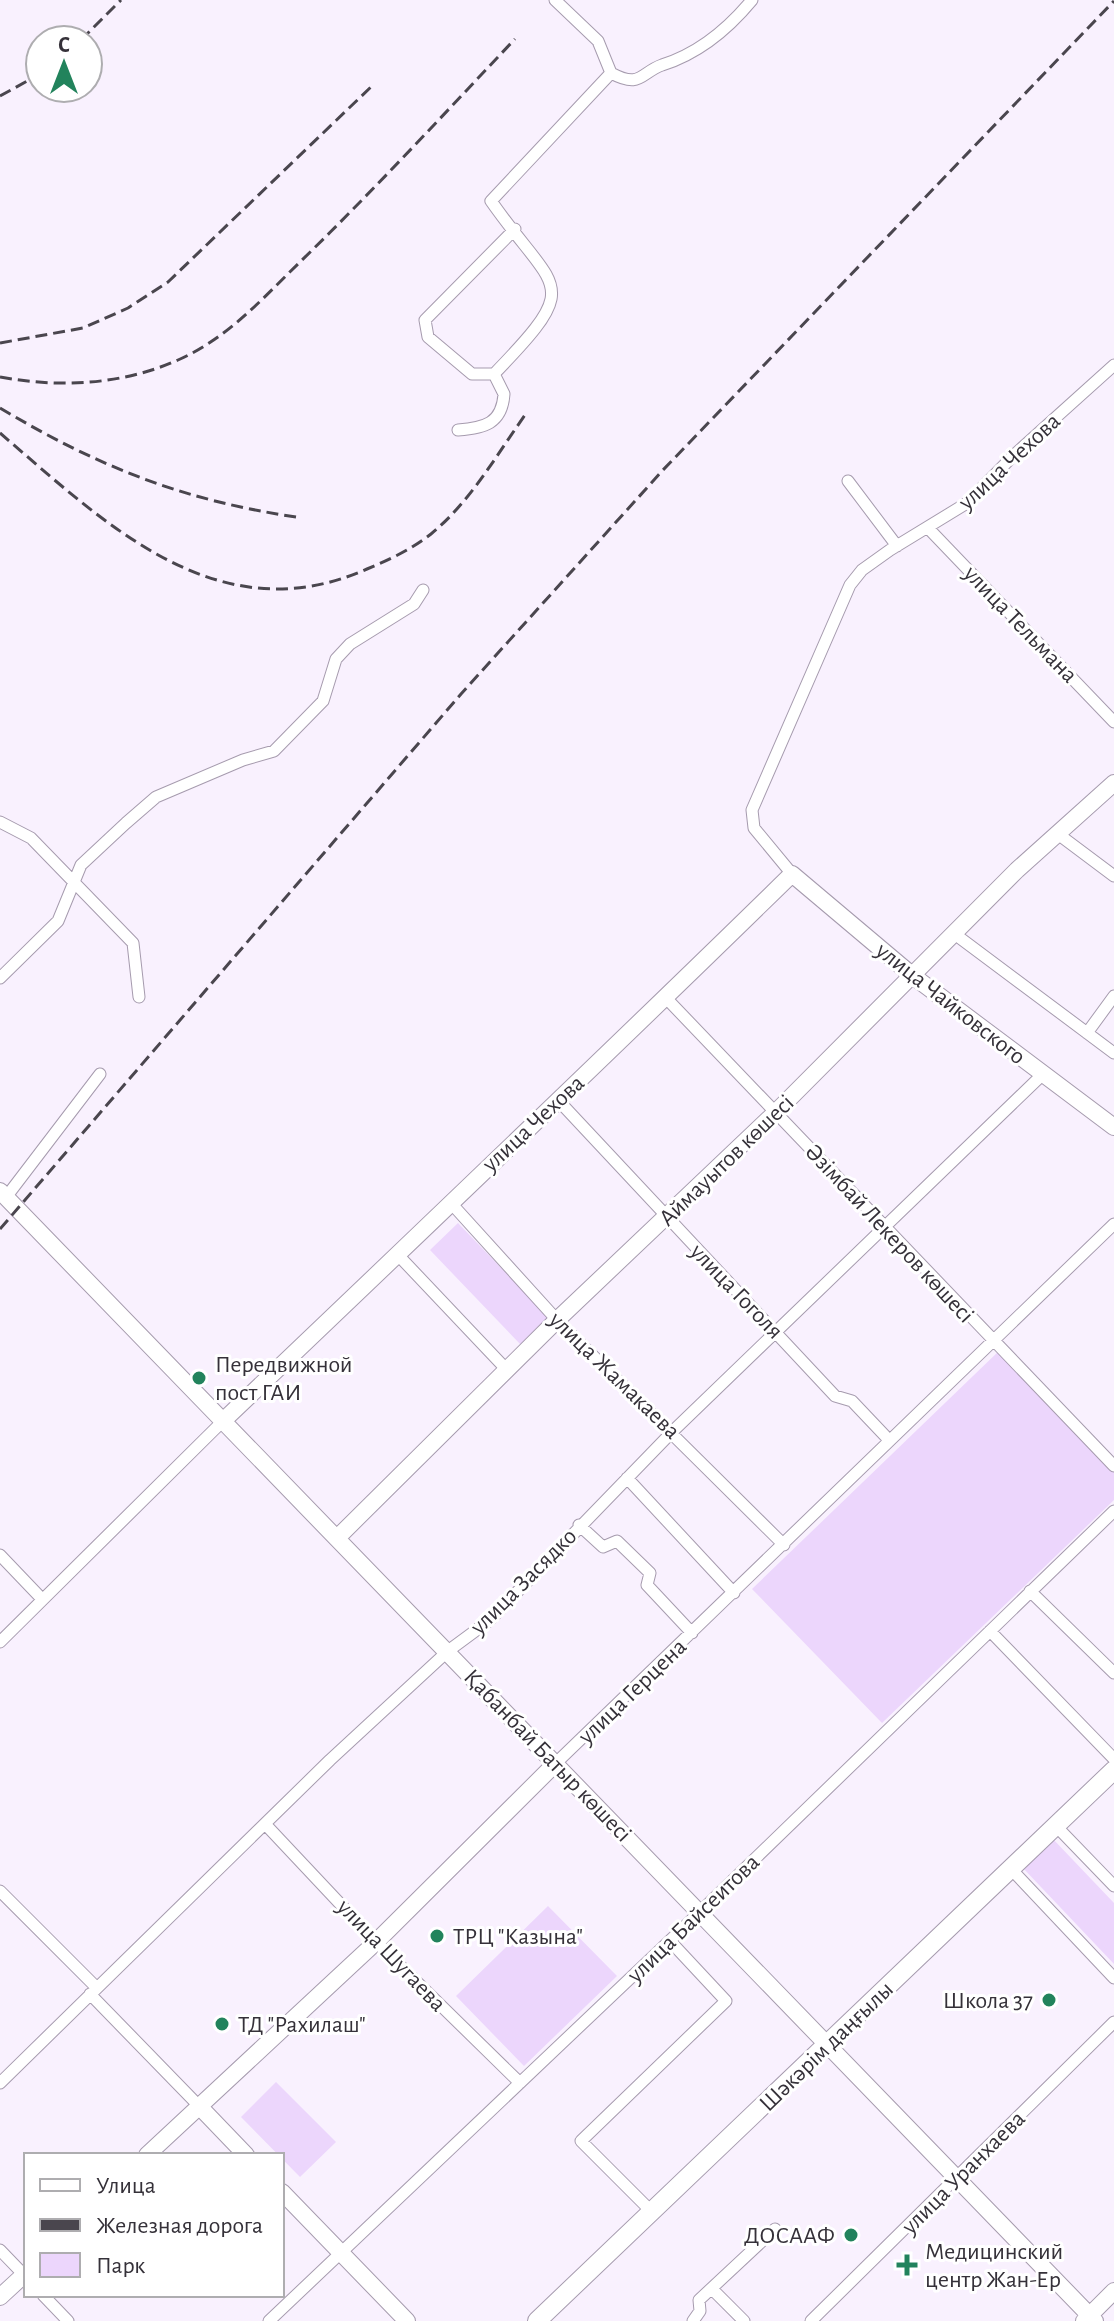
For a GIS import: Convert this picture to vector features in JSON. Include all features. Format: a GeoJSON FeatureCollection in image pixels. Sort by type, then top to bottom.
{"type":"FeatureCollection","features":[{"type":"Feature","properties":{"kind":"main road","name":"Шәкәрім даңғылы"},"geometry":{"type":"LineString","coordinates":[[537,2321],[1114,1770]]}},
{"type":"Feature","properties":{"kind":"street"},"geometry":{"type":"LineString","coordinates":[[555,0],[598,41],[611,73],[621,78],[640,79],[659,66],[674,63],[703,45],[752,0]]}},
{"type":"Feature","properties":{"kind":"street"},"geometry":{"type":"LineString","coordinates":[[515,229],[425,320],[428,337],[472,374],[494,374],[543,323],[553,304],[550,278],[515,229],[491,201],[611,73]]}},
{"type":"Feature","properties":{"kind":"street","name":"улица Чехова"},"geometry":{"type":"LineString","coordinates":[[0,1642],[224,1420],[557,1099],[667,999],[792,874],[754,828],[752,810],[850,585],[862,570],[967,503],[1013,456],[1114,365]]}},
{"type":"Feature","properties":{"kind":"street"},"geometry":{"type":"LineString","coordinates":[[458,430],[482,428],[498,417],[504,394],[494,374]]}},
{"type":"Feature","properties":{"kind":"street"},"geometry":{"type":"LineString","coordinates":[[848,481],[897,546]]}},
{"type":"Feature","properties":{"kind":"street","name":"улица Тельмана"},"geometry":{"type":"LineString","coordinates":[[928,528],[1114,722]]}},
{"type":"Feature","properties":{"kind":"street"},"geometry":{"type":"LineString","coordinates":[[0,978],[58,921],[81,865],[156,797],[243,760],[274,751],[323,701],[336,659],[350,644],[414,604],[423,590]]}},
{"type":"Feature","properties":{"kind":"street","name":"Аймауытов көшесі"},"geometry":{"type":"LineString","coordinates":[[338,1537],[557,1320],[667,1218],[1058,834],[1114,783]]}},
{"type":"Feature","properties":{"kind":"street"},"geometry":{"type":"LineString","coordinates":[[0,822],[31,838],[133,943],[139,997]]}},
{"type":"Feature","properties":{"kind":"street"},"geometry":{"type":"LineString","coordinates":[[1058,834],[1114,876]]}},
{"type":"Feature","properties":{"kind":"street","name":"улица Чайковского"},"geometry":{"type":"LineString","coordinates":[[792,874],[913,976],[1114,1127]]}},
{"type":"Feature","properties":{"kind":"street"},"geometry":{"type":"LineString","coordinates":[[956,935],[1114,1053]]}},
{"type":"Feature","properties":{"kind":"street"},"geometry":{"type":"LineString","coordinates":[[1087,1033],[1114,996]]}},
{"type":"Feature","properties":{"kind":"street","name":"Әзімбай Лекеров көшесі"},"geometry":{"type":"LineString","coordinates":[[667,999],[1114,1466]]}},
{"type":"Feature","properties":{"kind":"street"},"geometry":{"type":"LineString","coordinates":[[1,1194],[100,1074]]}},
{"type":"Feature","properties":{"kind":"street","name":"улица Засядко"},"geometry":{"type":"LineString","coordinates":[[0,2083],[330,1760],[448,1651],[490,1620],[673,1431],[1042,1075]]}},
{"type":"Feature","properties":{"kind":"street","name":"улица Гоголя"},"geometry":{"type":"LineString","coordinates":[[557,1099],[835,1396],[852,1401],[889,1440]]}},
{"type":"Feature","properties":{"kind":"street","name":"Қабанбай Батыр көшесі"},"geometry":{"type":"LineString","coordinates":[[1,1194],[957,2176],[1089,2319]]}},
{"type":"Feature","properties":{"kind":"street","name":"улица Жамакаева"},"geometry":{"type":"LineString","coordinates":[[450,1202],[557,1320],[673,1431],[784,1545]]}},
{"type":"Feature","properties":{"kind":"street","name":"улица Герцена"},"geometry":{"type":"LineString","coordinates":[[149,2153],[376,1942],[556,1763],[1114,1224]]}},
{"type":"Feature","properties":{"kind":"street"},"geometry":{"type":"LineString","coordinates":[[1104,1234],[1114,1245]]}},
{"type":"Feature","properties":{"kind":"street"},"geometry":{"type":"LineString","coordinates":[[398,1255],[507,1370]]}},
{"type":"Feature","properties":{"kind":"street"},"geometry":{"type":"LineString","coordinates":[[627,1478],[734,1593]]}},
{"type":"Feature","properties":{"kind":"street","name":"улица Байсеитова"},"geometry":{"type":"LineString","coordinates":[[269,2321],[670,1941],[1114,1511]]}},
{"type":"Feature","properties":{"kind":"street"},"geometry":{"type":"LineString","coordinates":[[579,1525],[603,1547],[617,1541],[650,1573],[647,1585],[692,1633]]}},
{"type":"Feature","properties":{"kind":"street"},"geometry":{"type":"LineString","coordinates":[[0,1555],[42,1599]]}},
{"type":"Feature","properties":{"kind":"street"},"geometry":{"type":"LineString","coordinates":[[1030,1591],[1114,1673]]}},
{"type":"Feature","properties":{"kind":"street"},"geometry":{"type":"LineString","coordinates":[[990,1631],[1114,1759]]}},
{"type":"Feature","properties":{"kind":"street","name":"улица Шугаева"},"geometry":{"type":"LineString","coordinates":[[266,1825],[376,1942],[520,2083]]}},
{"type":"Feature","properties":{"kind":"street"},"geometry":{"type":"LineString","coordinates":[[1057,1827],[1114,1886]]}},
{"type":"Feature","properties":{"kind":"street"},"geometry":{"type":"LineString","coordinates":[[1012,1870],[1114,1978]]}},
{"type":"Feature","properties":{"kind":"street"},"geometry":{"type":"LineString","coordinates":[[0,1891],[244,2153]]}},
{"type":"Feature","properties":{"kind":"street"},"geometry":{"type":"LineString","coordinates":[[653,2213],[581,2141],[726,2001],[670,1941]]}},
{"type":"Feature","properties":{"kind":"street","name":"улица Уранхаева"},"geometry":{"type":"LineString","coordinates":[[811,2321],[1114,2022]]}},
{"type":"Feature","properties":{"kind":"street"},"geometry":{"type":"LineString","coordinates":[[284,2194],[407,2321]]}},
{"type":"Feature","properties":{"kind":"street"},"geometry":{"type":"LineString","coordinates":[[693,2321],[700,2311],[699,2300],[775,2229]]}},
{"type":"Feature","properties":{"kind":"street"},"geometry":{"type":"LineString","coordinates":[[0,2250],[24,2274]]}},
{"type":"Feature","properties":{"kind":"street"},"geometry":{"type":"LineString","coordinates":[[0,2297],[24,2276]]}},
{"type":"Feature","properties":{"kind":"street"},"geometry":{"type":"LineString","coordinates":[[713,2290],[744,2321]]}},
{"type":"Feature","properties":{"kind":"street"},"geometry":{"type":"LineString","coordinates":[[1089,2319],[1114,2291]]}},
{"type":"Feature","properties":{"kind":"street"},"geometry":{"type":"LineString","coordinates":[[45,2297],[68,2321]]}},
{"type":"Feature","properties":{"kind":"green space"},"geometry":{"type":"Polygon","coordinates":[[[458,1223],[549,1318],[521,1345],[430,1250],[458,1223]]]}},
{"type":"Feature","properties":{"kind":"green space"},"geometry":{"type":"Polygon","coordinates":[[[1001,1349],[1114,1467],[1114,1500],[882,1723],[752,1589],[1001,1349]]]}},
{"type":"Feature","properties":{"kind":"green space"},"geometry":{"type":"Polygon","coordinates":[[[1052,1838],[1114,1903],[1114,1964],[1022,1867],[1052,1838]]]}},
{"type":"Feature","properties":{"kind":"green space"},"geometry":{"type":"Polygon","coordinates":[[[548,1906],[617,1976],[524,2066],[456,1996],[548,1906]]]}},
{"type":"Feature","properties":{"kind":"green space"},"geometry":{"type":"Polygon","coordinates":[[[276,2082],[336,2142],[300,2177],[284,2161],[284,2153],[276,2153],[241,2117],[276,2082]]]}},
{"type":"Feature","properties":{"kind":"railway"},"geometry":{"type":"LineString","coordinates":[[97,24],[121,0]]}},
{"type":"Feature","properties":{"kind":"railway"},"geometry":{"type":"LineString","coordinates":[[0,1229],[461,694],[663,470],[1114,1]]}},
{"type":"Feature","properties":{"kind":"railway"},"geometry":{"type":"LineString","coordinates":[[0,377],[68,383],[113,379],[157,368],[213,341],[258,303],[328,235],[515,39]]}},
{"type":"Feature","properties":{"kind":"railway"},"geometry":{"type":"LineString","coordinates":[[0,96],[24,83]]}},
{"type":"Feature","properties":{"kind":"railway"},"geometry":{"type":"LineString","coordinates":[[0,343],[83,328],[128,308],[168,282],[373,85]]}},
{"type":"Feature","properties":{"kind":"railway"},"geometry":{"type":"LineString","coordinates":[[0,408],[72,448],[142,478],[216,501],[296,517]]}},
{"type":"Feature","properties":{"kind":"railway"},"geometry":{"type":"LineString","coordinates":[[0,433],[81,502],[167,560],[213,579],[262,588],[313,586],[367,569],[416,545],[458,508],[525,415]]}},
{"type":"Feature","properties":{"kind":"place","name":"Передвижной пост ГАИ"},"geometry":{"type":"Point","coordinates":[199,1378]}},
{"type":"Feature","properties":{"kind":"place","name":"ТРЦ \"Казына\""},"geometry":{"type":"Point","coordinates":[437,1936]}},
{"type":"Feature","properties":{"kind":"place","name":"Школа 37"},"geometry":{"type":"Point","coordinates":[1049,2000]}},
{"type":"Feature","properties":{"kind":"place","name":"ТД \"Рахилаш\""},"geometry":{"type":"Point","coordinates":[222,2024]}},
{"type":"Feature","properties":{"kind":"place","name":"ДОСААФ"},"geometry":{"type":"Point","coordinates":[851,2235]}},
{"type":"Feature","properties":{"kind":"place","name":"Медицинский центр Жан-Ер"},"geometry":{"type":"Point","coordinates":[907,2265]}}]}
